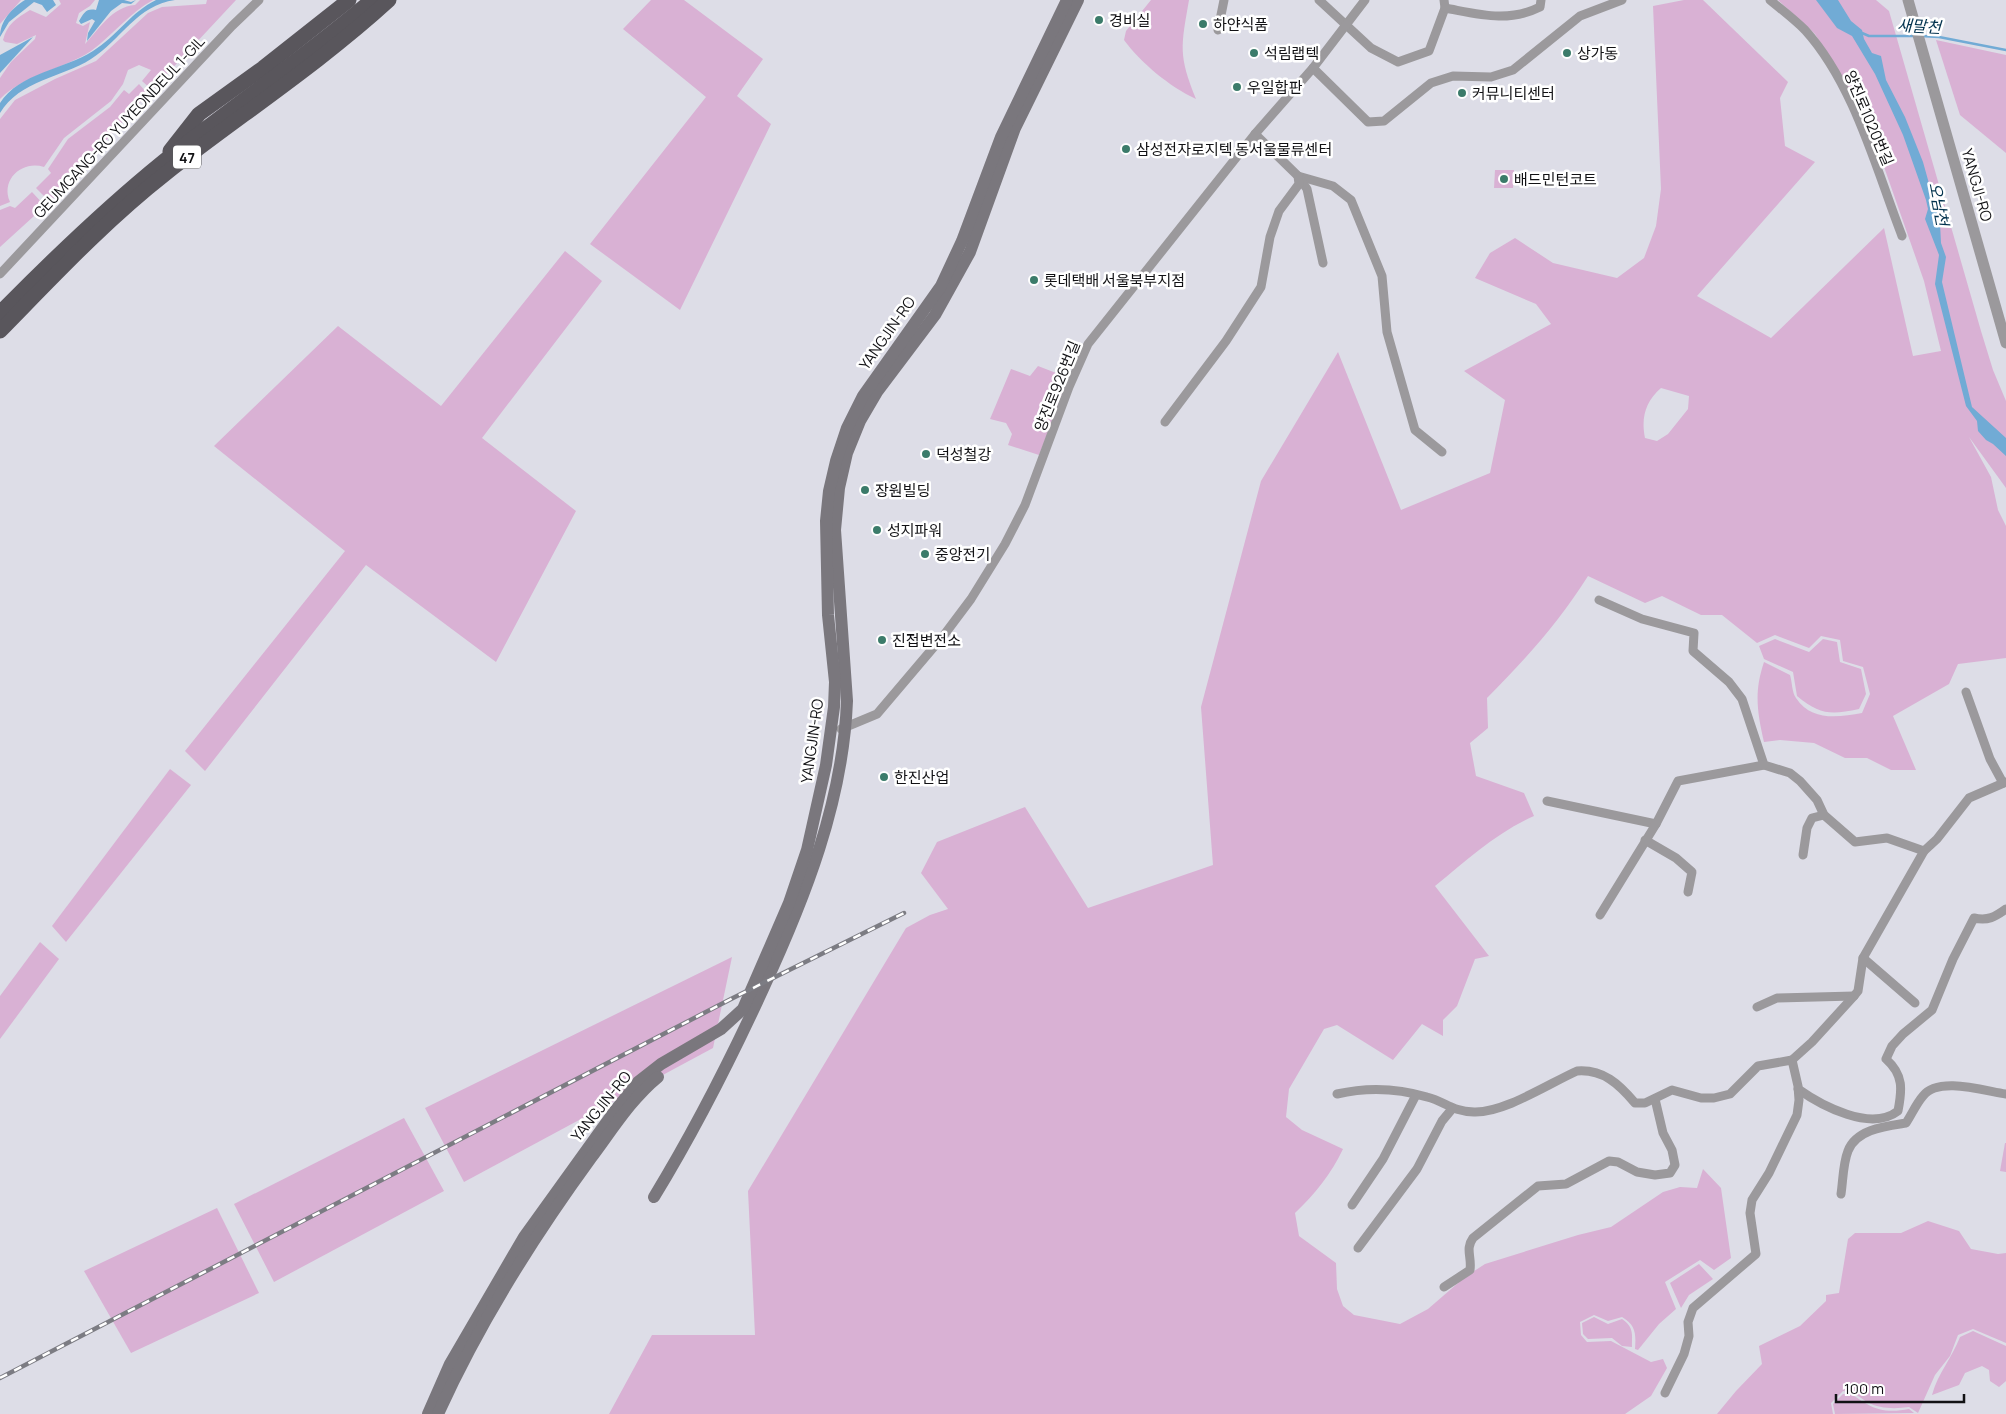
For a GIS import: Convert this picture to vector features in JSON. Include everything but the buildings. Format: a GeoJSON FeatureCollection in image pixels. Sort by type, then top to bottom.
{"type":"FeatureCollection","features":[{"type":"Feature","properties":{"kind":"highway"},"geometry":{"type":"LineString","coordinates":[[164,161],[175,142],[199,114],[263,68],[349,0]]}},
{"type":"Feature","properties":{"kind":"highway","name":"47"},"geometry":{"type":"LineString","coordinates":[[0,313],[66,246],[164,161],[288,68],[372,0]]}},
{"type":"Feature","properties":{"kind":"highway","name":"47"},"geometry":{"type":"LineString","coordinates":[[0,331],[84,246],[163,176],[340,42],[389,0]]}},
{"type":"Feature","properties":{"kind":"main road","name":"YANGJIN-RO"},"geometry":{"type":"LineString","coordinates":[[428,1414],[450,1364],[524,1237],[614,1112],[638,1082],[661,1064],[721,1029],[743,1009],[789,903],[807,850],[820,798],[831,730],[835,682],[828,616],[826,521],[829,491],[836,461],[847,428],[863,396],[941,286],[962,241],[1000,137],[1067,0]]}},
{"type":"Feature","properties":{"kind":"main road","name":"YANGJIN-RO"},"geometry":{"type":"LineString","coordinates":[[654,1197],[696,1128],[725,1073],[788,934],[807,886],[835,797],[846,728],[847,701],[835,530],[839,488],[847,453],[860,421],[877,392],[935,315],[970,252],[1015,128],[1078,0]]}},
{"type":"Feature","properties":{"kind":"main road","name":"YANGJIN-RO"},"geometry":{"type":"LineString","coordinates":[[438,1414],[458,1368],[532,1241],[622,1115],[646,1086],[669,1068],[749,1019]]}},
{"type":"Feature","properties":{"kind":"street","name":"GEUMGANG-RO YUYEONDEUL 1-GIL"},"geometry":{"type":"LineString","coordinates":[[0,274],[232,26],[259,0]]}},
{"type":"Feature","properties":{"kind":"street"},"geometry":{"type":"LineString","coordinates":[[1218,30],[1224,0]]}},
{"type":"Feature","properties":{"kind":"street"},"geometry":{"type":"LineString","coordinates":[[1319,0],[1346,27],[1371,48],[1398,62],[1429,51],[1444,4],[1500,18],[1526,14],[1540,7],[1541,0]]}},
{"type":"Feature","properties":{"kind":"street","name":"양진로926번길"},"geometry":{"type":"LineString","coordinates":[[831,730],[846,728],[876,714],[944,635],[971,599],[1005,544],[1025,505],[1069,387],[1088,344],[1255,134],[1313,68],[1366,0]]}},
{"type":"Feature","properties":{"kind":"street"},"geometry":{"type":"LineString","coordinates":[[1313,68],[1368,122],[1384,121],[1431,83],[1453,76],[1491,77],[1513,70],[1580,16],[1622,0]]}},
{"type":"Feature","properties":{"kind":"street","name":"양진로1020번길"},"geometry":{"type":"LineString","coordinates":[[1770,0],[1805,31],[1833,70],[1857,119],[1902,236]]}},
{"type":"Feature","properties":{"kind":"street","name":"YANGJI-RO"},"geometry":{"type":"LineString","coordinates":[[1911,2],[1926,64],[2006,343]]}},
{"type":"Feature","properties":{"kind":"street"},"geometry":{"type":"LineString","coordinates":[[1255,134],[1298,176],[1307,189],[1323,263]]}},
{"type":"Feature","properties":{"kind":"street"},"geometry":{"type":"LineString","coordinates":[[1165,422],[1226,341],[1261,287],[1270,237],[1280,211],[1299,184],[1298,176]]}},
{"type":"Feature","properties":{"kind":"street"},"geometry":{"type":"LineString","coordinates":[[1298,176],[1333,186],[1351,200],[1382,276],[1387,332],[1415,430],[1442,452]]}},
{"type":"Feature","properties":{"kind":"street"},"geometry":{"type":"LineString","coordinates":[[1600,600],[1642,619],[1694,632],[1693,651],[1729,682],[1742,698],[1764,765]]}},
{"type":"Feature","properties":{"kind":"street"},"geometry":{"type":"LineString","coordinates":[[1337,1094],[1361,1088],[1378,1088],[1428,1097],[1452,1109],[1475,1112],[1499,1109],[1576,1071],[1590,1070],[1620,1086],[1635,1103],[1645,1103],[1672,1090],[1701,1098],[1714,1098],[1730,1094],[1758,1066],[1792,1060],[1812,1042],[1858,991],[1863,958],[1924,851],[1937,839],[1969,798],[2004,782],[1990,759],[1966,692]]}},
{"type":"Feature","properties":{"kind":"street"},"geometry":{"type":"LineString","coordinates":[[1600,915],[1656,824],[1678,781],[1764,765],[1790,773],[1800,781],[1817,800],[1824,815],[1855,842],[1887,838],[1924,851]]}},
{"type":"Feature","properties":{"kind":"street"},"geometry":{"type":"LineString","coordinates":[[1547,801],[1656,824]]}},
{"type":"Feature","properties":{"kind":"street"},"geometry":{"type":"LineString","coordinates":[[1803,855],[1807,828],[1812,818],[1824,815]]}},
{"type":"Feature","properties":{"kind":"street"},"geometry":{"type":"LineString","coordinates":[[1646,840],[1676,858],[1692,872],[1688,892]]}},
{"type":"Feature","properties":{"kind":"street"},"geometry":{"type":"LineString","coordinates":[[1798,1089],[1813,1100],[1844,1114],[1856,1117],[1892,1116],[1898,1111],[1902,1090],[1900,1077],[1894,1066],[1886,1060],[1892,1046],[1903,1034],[1932,1010],[1953,959],[1974,918],[1984,920],[1994,918],[2006,910]]}},
{"type":"Feature","properties":{"kind":"street"},"geometry":{"type":"LineString","coordinates":[[1863,958],[1915,1003]]}},
{"type":"Feature","properties":{"kind":"street"},"geometry":{"type":"LineString","coordinates":[[1757,1007],[1777,998],[1854,996]]}},
{"type":"Feature","properties":{"kind":"street"},"geometry":{"type":"LineString","coordinates":[[1665,1393],[1684,1354],[1689,1336],[1688,1322],[1693,1308],[1756,1254],[1750,1213],[1752,1200],[1769,1174],[1797,1115],[1798,1089],[1792,1060]]}},
{"type":"Feature","properties":{"kind":"street"},"geometry":{"type":"LineString","coordinates":[[1841,1194],[1848,1150],[1864,1133],[1884,1126],[1906,1123],[1923,1094],[1934,1088],[1948,1085],[2006,1094]]}},
{"type":"Feature","properties":{"kind":"street"},"geometry":{"type":"LineString","coordinates":[[1352,1205],[1383,1159],[1416,1095]]}},
{"type":"Feature","properties":{"kind":"street"},"geometry":{"type":"LineString","coordinates":[[1444,1287],[1470,1270],[1471,1262],[1468,1253],[1469,1244],[1473,1238],[1538,1186],[1566,1184],[1609,1161],[1618,1162],[1638,1172],[1655,1175],[1670,1173],[1675,1165],[1672,1150],[1662,1134],[1655,1099]]}},
{"type":"Feature","properties":{"kind":"street"},"geometry":{"type":"LineString","coordinates":[[1358,1248],[1417,1169],[1442,1121],[1452,1109]]}},
{"type":"Feature","properties":{"kind":"shaded area"},"geometry":{"type":"Polygon","coordinates":[[[0,0],[21,0],[0,24],[0,0]]]}},
{"type":"Feature","properties":{"kind":"shaded area"},"geometry":{"type":"Polygon","coordinates":[[[59,0],[95,0],[90,6],[79,13],[76,23],[83,26],[90,22],[85,44],[113,14],[135,5],[140,0],[153,0],[136,11],[91,51],[32,78],[0,99],[0,78],[11,62],[35,39],[36,35],[17,44],[5,42],[3,40],[7,30],[17,19],[30,10],[46,17],[61,4],[59,0]]]}},
{"type":"Feature","properties":{"kind":"shaded area"},"geometry":{"type":"Polygon","coordinates":[[[207,0],[236,0],[152,90],[142,81],[151,70],[139,65],[128,70],[123,84],[111,101],[64,138],[44,167],[28,166],[15,173],[8,186],[10,202],[0,206],[0,119],[15,100],[55,79],[96,61],[148,13],[162,7],[206,4],[207,0]]]}},
{"type":"Feature","properties":{"kind":"shaded area"},"geometry":{"type":"Polygon","coordinates":[[[651,0],[684,0],[763,59],[737,96],[771,124],[680,310],[590,244],[706,97],[623,29],[651,0]]]}},
{"type":"Feature","properties":{"kind":"shaded area"},"geometry":{"type":"Polygon","coordinates":[[[1151,0],[1189,0],[1184,29],[1183,50],[1186,71],[1196,99],[1176,88],[1157,74],[1124,40],[1126,31],[1151,0]]]}},
{"type":"Feature","properties":{"kind":"shaded area"},"geometry":{"type":"Polygon","coordinates":[[[1684,0],[1703,0],[1788,82],[1780,98],[1785,146],[1815,162],[1697,296],[1771,338],[1884,228],[1913,356],[1941,351],[1924,281],[1876,144],[1849,90],[1815,34],[1778,0],[1876,0],[1889,11],[1981,331],[1993,370],[2006,401],[2006,488],[1969,437],[1991,477],[1998,510],[2006,526],[2006,658],[1958,664],[1949,684],[1893,716],[1916,770],[1891,770],[1867,758],[1845,758],[1814,743],[1780,740],[1764,742],[1758,692],[1764,662],[1790,675],[1795,696],[1802,706],[1810,711],[1826,716],[1862,713],[1870,694],[1863,667],[1843,661],[1840,640],[1821,636],[1809,648],[1775,635],[1757,643],[1722,615],[1701,615],[1662,596],[1645,603],[1588,576],[1541,640],[1487,698],[1488,728],[1470,743],[1476,776],[1524,793],[1534,816],[1495,838],[1435,886],[1489,956],[1475,959],[1457,1006],[1443,1020],[1443,1036],[1422,1024],[1393,1060],[1337,1025],[1324,1029],[1289,1089],[1286,1117],[1302,1130],[1343,1149],[1322,1183],[1295,1213],[1299,1236],[1336,1263],[1337,1289],[1343,1306],[1354,1315],[1400,1324],[1428,1309],[1465,1277],[1485,1264],[1578,1235],[1611,1227],[1663,1192],[1680,1187],[1697,1188],[1703,1169],[1721,1188],[1731,1258],[1714,1270],[1700,1260],[1665,1282],[1676,1309],[1659,1324],[1638,1350],[1635,1349],[1633,1327],[1622,1317],[1608,1321],[1594,1315],[1580,1322],[1581,1335],[1587,1342],[1611,1341],[1651,1362],[1663,1359],[1667,1368],[1651,1396],[1625,1414],[609,1414],[652,1335],[755,1335],[748,1191],[906,928],[930,915],[948,909],[921,873],[937,842],[1025,807],[1088,908],[1213,865],[1201,707],[1261,481],[1338,352],[1401,510],[1490,473],[1505,400],[1464,371],[1551,324],[1536,304],[1475,278],[1490,253],[1515,238],[1553,263],[1617,278],[1644,258],[1656,226],[1661,189],[1653,6],[1684,0]],[[1661,388],[1651,399],[1645,411],[1645,438],[1657,441],[1668,434],[1688,409],[1689,396],[1661,388]]]}},
{"type":"Feature","properties":{"kind":"shaded area"},"geometry":{"type":"Polygon","coordinates":[[[1936,40],[2006,55],[2006,153],[1960,115],[1936,40]]]}},
{"type":"Feature","properties":{"kind":"shaded area"},"geometry":{"type":"Polygon","coordinates":[[[139,84],[148,94],[50,202],[36,188],[51,173],[48,169],[68,139],[110,107],[124,90],[129,94],[139,84]]]}},
{"type":"Feature","properties":{"kind":"shaded area","name":"배드민턴코트"},"geometry":{"type":"Polygon","coordinates":[[[1495,170],[1514,170],[1513,188],[1494,188],[1495,170]]]}},
{"type":"Feature","properties":{"kind":"shaded area"},"geometry":{"type":"Polygon","coordinates":[[[32,192],[45,206],[0,247],[0,210],[10,206],[15,208],[32,192]]]}},
{"type":"Feature","properties":{"kind":"shaded area"},"geometry":{"type":"Polygon","coordinates":[[[565,251],[602,281],[482,438],[576,511],[496,662],[366,565],[205,771],[185,751],[345,551],[214,446],[338,326],[441,406],[565,251]]]}},
{"type":"Feature","properties":{"kind":"shaded area"},"geometry":{"type":"Polygon","coordinates":[[[1038,366],[1069,378],[1039,455],[1008,445],[1012,434],[1006,423],[990,419],[1011,369],[1030,376],[1038,366]]]}},
{"type":"Feature","properties":{"kind":"shaded area"},"geometry":{"type":"Polygon","coordinates":[[[1775,639],[1809,652],[1823,639],[1837,642],[1840,662],[1861,669],[1866,694],[1859,709],[1833,713],[1826,712],[1812,707],[1797,696],[1793,672],[1764,659],[1759,646],[1775,639]]]}},
{"type":"Feature","properties":{"kind":"shaded area"},"geometry":{"type":"Polygon","coordinates":[[[170,769],[191,785],[66,942],[52,926],[170,769]]]}},
{"type":"Feature","properties":{"kind":"shaded area"},"geometry":{"type":"Polygon","coordinates":[[[40,942],[59,959],[0,1039],[0,996],[40,942]]]}},
{"type":"Feature","properties":{"kind":"shaded area"},"geometry":{"type":"Polygon","coordinates":[[[732,957],[713,1048],[464,1182],[425,1108],[732,957]]]}},
{"type":"Feature","properties":{"kind":"shaded area"},"geometry":{"type":"Polygon","coordinates":[[[404,1118],[444,1191],[274,1282],[234,1204],[404,1118]]]}},
{"type":"Feature","properties":{"kind":"shaded area"},"geometry":{"type":"Polygon","coordinates":[[[2006,1143],[2006,1172],[2000,1171],[2006,1143]]]}},
{"type":"Feature","properties":{"kind":"shaded area"},"geometry":{"type":"Polygon","coordinates":[[[217,1208],[259,1293],[131,1353],[84,1271],[217,1208]]]}},
{"type":"Feature","properties":{"kind":"shaded area"},"geometry":{"type":"Polygon","coordinates":[[[1928,1221],[1959,1231],[1971,1249],[1998,1254],[2006,1253],[2006,1343],[1973,1329],[1958,1335],[1950,1356],[1935,1375],[1918,1413],[1909,1407],[1877,1406],[1854,1394],[1843,1391],[1831,1403],[1833,1414],[1717,1414],[1762,1364],[1759,1346],[1800,1326],[1826,1301],[1826,1295],[1839,1293],[1848,1239],[1855,1233],[1901,1233],[1928,1221]]]}},
{"type":"Feature","properties":{"kind":"shaded area"},"geometry":{"type":"Polygon","coordinates":[[[1699,1264],[1713,1279],[1689,1295],[1681,1308],[1670,1283],[1699,1264]]]}},
{"type":"Feature","properties":{"kind":"shaded area"},"geometry":{"type":"Polygon","coordinates":[[[1594,1317],[1608,1324],[1622,1319],[1626,1322],[1632,1331],[1632,1347],[1622,1346],[1612,1338],[1588,1339],[1583,1334],[1582,1323],[1594,1317]]]}},
{"type":"Feature","properties":{"kind":"shaded area"},"geometry":{"type":"Polygon","coordinates":[[[1973,1331],[2006,1346],[2006,1381],[1999,1387],[1990,1381],[1989,1370],[1982,1366],[1965,1373],[1959,1385],[1932,1395],[1960,1337],[1973,1331]]]}},
{"type":"Feature","properties":{"kind":"shaded area"},"geometry":{"type":"Polygon","coordinates":[[[1843,1394],[1854,1396],[1877,1409],[1893,1411],[1909,1409],[1914,1413],[1835,1414],[1833,1404],[1843,1394]]]}},
{"type":"Feature","properties":{"kind":"water"},"geometry":{"type":"Polygon","coordinates":[[[25,0],[53,0],[56,5],[47,12],[42,5],[34,2],[9,22],[0,37],[4,20],[25,0]]]}},
{"type":"Feature","properties":{"kind":"water"},"geometry":{"type":"Polygon","coordinates":[[[99,0],[124,0],[131,2],[136,0],[131,4],[122,3],[111,11],[87,41],[88,33],[95,21],[92,19],[81,24],[79,21],[88,10],[96,10],[99,0]]]}},
{"type":"Feature","properties":{"kind":"water"},"geometry":{"type":"Polygon","coordinates":[[[156,0],[175,0],[162,3],[140,16],[91,59],[18,93],[0,113],[0,103],[8,93],[19,85],[30,78],[93,51],[102,45],[131,17],[156,0]]]}},
{"type":"Feature","properties":{"kind":"water","name":"오남천"},"geometry":{"type":"Polygon","coordinates":[[[1816,0],[1838,0],[1851,21],[1862,30],[1864,39],[1872,53],[1881,56],[1886,80],[1905,117],[1923,162],[1940,223],[1941,243],[1946,257],[1942,282],[1972,407],[2006,438],[2006,456],[1978,431],[1977,421],[1966,406],[1935,284],[1939,255],[1925,219],[1928,209],[1926,200],[1903,135],[1875,74],[1852,36],[1837,28],[1816,0]]]}},
{"type":"Feature","properties":{"kind":"water"},"geometry":{"type":"Polygon","coordinates":[[[33,37],[0,73],[0,55],[33,37]]]}},
{"type":"Feature","properties":{"kind":"waterway","name":"새말천"},"geometry":{"type":"LineString","coordinates":[[1862,33],[1869,36],[1916,36]]}},
{"type":"Feature","properties":{"kind":"waterway","name":"새말천"},"geometry":{"type":"LineString","coordinates":[[1921,36],[1939,37],[2006,50]]}},
{"type":"Feature","properties":{"kind":"railway"},"geometry":{"type":"LineString","coordinates":[[0,1378],[731,999],[904,913]]}},
{"type":"Feature","properties":{"kind":"place","name":"경비실"},"geometry":{"type":"Point","coordinates":[1099,20]}},
{"type":"Feature","properties":{"kind":"place","name":"하얀식품"},"geometry":{"type":"Point","coordinates":[1203,24]}},
{"type":"Feature","properties":{"kind":"place","name":"석림랩텍"},"geometry":{"type":"Point","coordinates":[1254,53]}},
{"type":"Feature","properties":{"kind":"place","name":"상가동"},"geometry":{"type":"Point","coordinates":[1567,53]}},
{"type":"Feature","properties":{"kind":"place","name":"우일합판"},"geometry":{"type":"Point","coordinates":[1237,87]}},
{"type":"Feature","properties":{"kind":"place","name":"커뮤니티센터"},"geometry":{"type":"Point","coordinates":[1462,93]}},
{"type":"Feature","properties":{"kind":"place","name":"삼성전자로지텍 동서울물류센터"},"geometry":{"type":"Point","coordinates":[1126,149]}},
{"type":"Feature","properties":{"kind":"place","name":"배드민턴코트"},"geometry":{"type":"Point","coordinates":[1504,179]}},
{"type":"Feature","properties":{"kind":"place","name":"롯데택배 서울북부지점"},"geometry":{"type":"Point","coordinates":[1034,280]}},
{"type":"Feature","properties":{"kind":"place","name":"덕성철강"},"geometry":{"type":"Point","coordinates":[926,454]}},
{"type":"Feature","properties":{"kind":"place","name":"장원빌딩"},"geometry":{"type":"Point","coordinates":[865,490]}},
{"type":"Feature","properties":{"kind":"place","name":"성지파워"},"geometry":{"type":"Point","coordinates":[877,530]}},
{"type":"Feature","properties":{"kind":"place","name":"중앙전기"},"geometry":{"type":"Point","coordinates":[925,554]}},
{"type":"Feature","properties":{"kind":"place","name":"진접변전소"},"geometry":{"type":"Point","coordinates":[882,640]}},
{"type":"Feature","properties":{"kind":"place","name":"한진산업"},"geometry":{"type":"Point","coordinates":[884,777]}}]}
